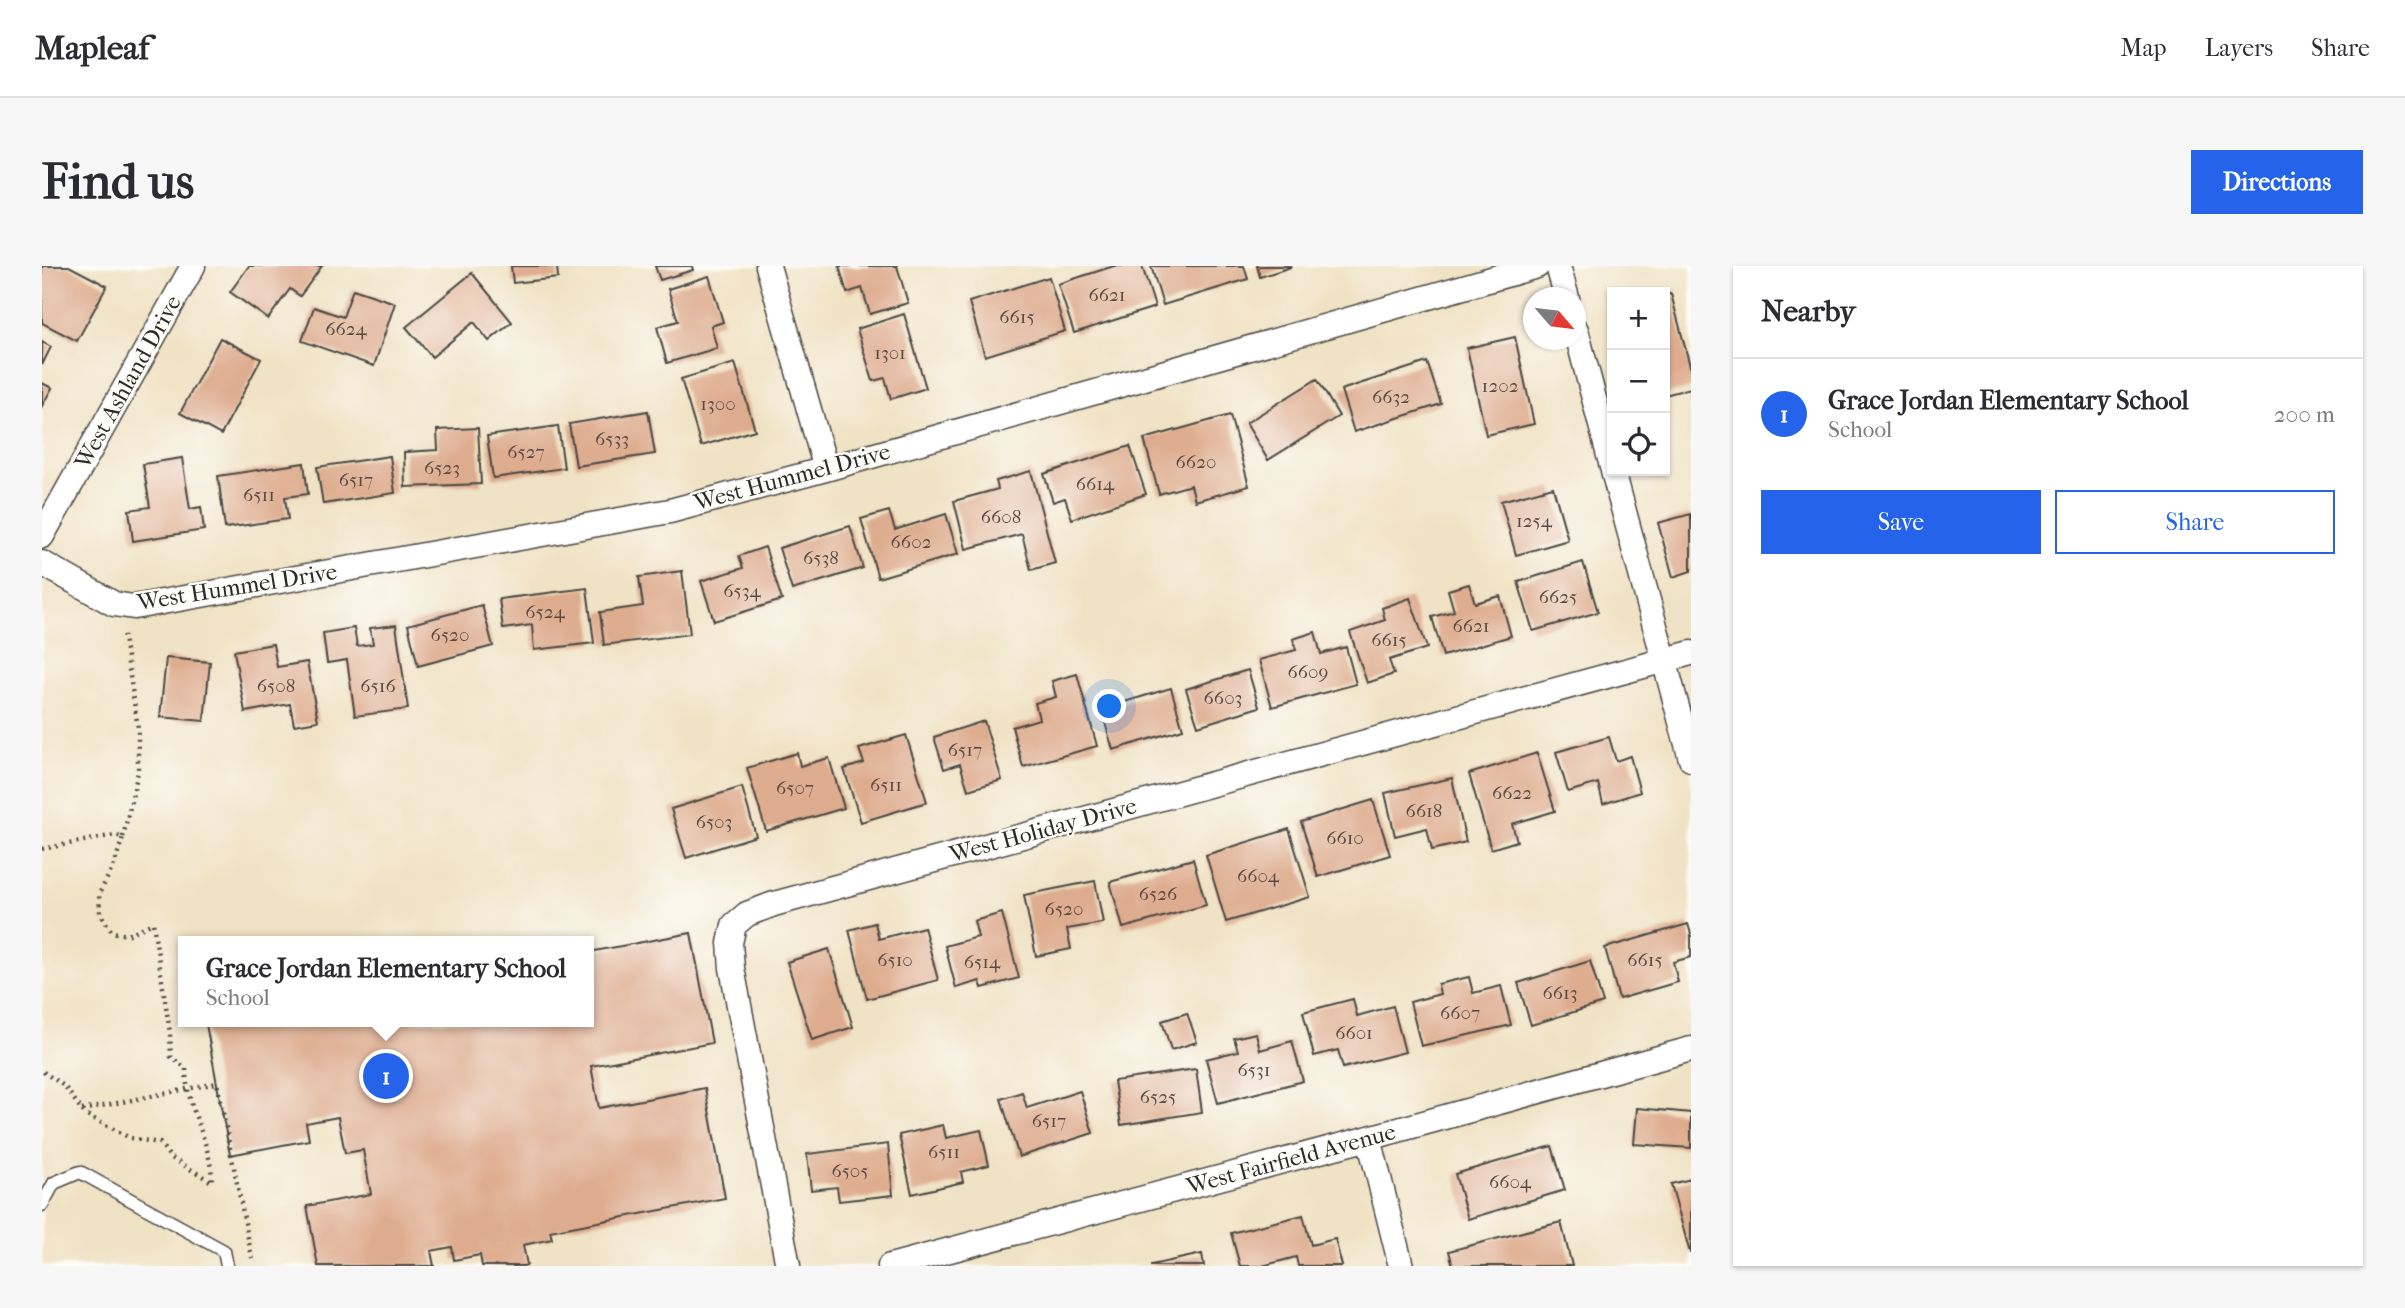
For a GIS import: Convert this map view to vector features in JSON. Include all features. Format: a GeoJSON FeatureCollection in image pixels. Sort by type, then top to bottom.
{"type":"FeatureCollection","features":[{"type":"Feature","properties":{"kind":"street","name":"West Ashland Drive"},"geometry":{"type":"LineString","coordinates":[[42,536],[193,266]]}},
{"type":"Feature","properties":{"kind":"street"},"geometry":{"type":"LineString","coordinates":[[768,266],[826,469]]}},
{"type":"Feature","properties":{"kind":"street","name":"West Hummel Drive"},"geometry":{"type":"LineString","coordinates":[[42,563],[114,604],[134,607],[670,511],[1537,266]]}},
{"type":"Feature","properties":{"kind":"street"},"geometry":{"type":"LineString","coordinates":[[1558,266],[1564,287]]}},
{"type":"Feature","properties":{"kind":"street"},"geometry":{"type":"LineString","coordinates":[[1581,350],[1607,446]]}},
{"type":"Feature","properties":{"kind":"street"},"geometry":{"type":"LineString","coordinates":[[1615,476],[1691,759]]}},
{"type":"Feature","properties":{"kind":"street","name":"West Holiday Drive"},"geometry":{"type":"LineString","coordinates":[[788,1266],[732,968],[730,943],[734,925],[747,914],[774,904],[1691,653]]}},
{"type":"Feature","properties":{"kind":"street","name":"West Fairfield Avenue"},"geometry":{"type":"LineString","coordinates":[[890,1266],[1691,1049]]}},
{"type":"Feature","properties":{"kind":"street"},"geometry":{"type":"LineString","coordinates":[[1368,1138],[1401,1266]]}},
{"type":"Feature","properties":{"kind":"lane"},"geometry":{"type":"LineString","coordinates":[[42,1205],[54,1183],[80,1172],[224,1251],[227,1266]]}},
{"type":"Feature","properties":{"kind":"path"},"geometry":{"type":"LineString","coordinates":[[42,1071],[64,1086],[85,1114],[130,1138],[160,1143],[170,1157],[212,1182],[212,1166],[187,1089],[186,1068],[171,1057],[170,1032],[152,923],[127,935],[112,932],[100,913],[99,894],[114,865],[123,837],[138,772],[138,728],[124,631]]}},
{"type":"Feature","properties":{"kind":"path"},"geometry":{"type":"LineString","coordinates":[[42,849],[115,835],[123,837]]}},
{"type":"Feature","properties":{"kind":"path"},"geometry":{"type":"LineString","coordinates":[[82,1110],[217,1083],[252,1258]]}},
{"type":"Feature","properties":{"kind":"building"},"geometry":{"type":"Polygon","coordinates":[[[42,266],[69,266],[107,286],[77,341],[42,323],[42,266]]]}},
{"type":"Feature","properties":{"kind":"building"},"geometry":{"type":"Polygon","coordinates":[[[249,266],[322,266],[300,296],[290,289],[268,319],[230,292],[249,266]]]}},
{"type":"Feature","properties":{"kind":"building"},"geometry":{"type":"Polygon","coordinates":[[[511,266],[557,266],[558,278],[513,283],[511,266]]]}},
{"type":"Feature","properties":{"kind":"building"},"geometry":{"type":"Polygon","coordinates":[[[655,266],[692,266],[693,270],[660,280],[655,266]]]}},
{"type":"Feature","properties":{"kind":"building"},"geometry":{"type":"Polygon","coordinates":[[[839,266],[897,266],[908,303],[870,314],[862,288],[847,293],[839,266]]]}},
{"type":"Feature","properties":{"kind":"building"},"geometry":{"type":"Polygon","coordinates":[[[1114,266],[1142,266],[1155,307],[1074,333],[1058,284],[1114,266]]]}},
{"type":"Feature","properties":{"kind":"building"},"geometry":{"type":"Polygon","coordinates":[[[1151,266],[1244,266],[1248,279],[1163,305],[1151,266]]]}},
{"type":"Feature","properties":{"kind":"building"},"geometry":{"type":"Polygon","coordinates":[[[1257,266],[1291,266],[1291,267],[1260,277],[1257,266]]]}},
{"type":"Feature","properties":{"kind":"building"},"geometry":{"type":"Polygon","coordinates":[[[472,273],[512,322],[489,341],[474,322],[432,357],[406,327],[472,273]]]}},
{"type":"Feature","properties":{"kind":"building"},"geometry":{"type":"Polygon","coordinates":[[[709,276],[723,322],[711,326],[717,348],[667,363],[657,327],[678,321],[668,289],[709,276]]]}},
{"type":"Feature","properties":{"kind":"building"},"geometry":{"type":"Polygon","coordinates":[[[1049,277],[1065,331],[985,356],[969,302],[1049,277]]]}},
{"type":"Feature","properties":{"kind":"building"},"geometry":{"type":"Polygon","coordinates":[[[353,289],[395,303],[374,366],[302,341],[314,307],[343,317],[353,289]]]}},
{"type":"Feature","properties":{"kind":"building"},"geometry":{"type":"Polygon","coordinates":[[[1670,294],[1691,370],[1691,388],[1670,394],[1670,350],[1670,294]]]}},
{"type":"Feature","properties":{"kind":"building"},"geometry":{"type":"Polygon","coordinates":[[[904,314],[926,388],[891,399],[885,378],[873,381],[857,329],[904,314]]]}},
{"type":"Feature","properties":{"kind":"building"},"geometry":{"type":"Polygon","coordinates":[[[1515,337],[1534,424],[1486,435],[1467,348],[1515,337]]]}},
{"type":"Feature","properties":{"kind":"building"},"geometry":{"type":"Polygon","coordinates":[[[220,338],[261,359],[221,435],[180,413],[220,338]]]}},
{"type":"Feature","properties":{"kind":"building"},"geometry":{"type":"Polygon","coordinates":[[[42,342],[51,347],[42,365],[42,342]]]}},
{"type":"Feature","properties":{"kind":"building"},"geometry":{"type":"Polygon","coordinates":[[[1427,362],[1441,404],[1354,432],[1341,390],[1427,362]]]}},
{"type":"Feature","properties":{"kind":"building"},"geometry":{"type":"Polygon","coordinates":[[[735,363],[755,430],[701,446],[681,379],[735,363]]]}},
{"type":"Feature","properties":{"kind":"building"},"geometry":{"type":"Polygon","coordinates":[[[1317,379],[1339,416],[1268,460],[1246,423],[1317,379]]]}},
{"type":"Feature","properties":{"kind":"building"},"geometry":{"type":"Polygon","coordinates":[[[42,383],[52,388],[42,406],[42,383]]]}},
{"type":"Feature","properties":{"kind":"building"},"geometry":{"type":"Polygon","coordinates":[[[648,411],[655,454],[576,466],[569,424],[648,411]]]}},
{"type":"Feature","properties":{"kind":"building"},"geometry":{"type":"Polygon","coordinates":[[[1230,415],[1249,486],[1195,501],[1191,485],[1159,494],[1144,439],[1230,415]]]}},
{"type":"Feature","properties":{"kind":"building"},"geometry":{"type":"Polygon","coordinates":[[[558,426],[564,468],[493,478],[487,436],[558,426]]]}},
{"type":"Feature","properties":{"kind":"building"},"geometry":{"type":"Polygon","coordinates":[[[478,428],[481,484],[405,487],[404,452],[438,450],[437,430],[478,428]]]}},
{"type":"Feature","properties":{"kind":"building"},"geometry":{"type":"Polygon","coordinates":[[[1130,446],[1146,494],[1072,519],[1065,498],[1053,502],[1044,474],[1130,446]]]}},
{"type":"Feature","properties":{"kind":"building"},"geometry":{"type":"Polygon","coordinates":[[[390,456],[395,493],[323,504],[317,467],[390,456]]]}},
{"type":"Feature","properties":{"kind":"building"},"geometry":{"type":"Polygon","coordinates":[[[182,458],[190,509],[201,507],[204,530],[133,541],[129,510],[150,507],[143,464],[182,458]]]}},
{"type":"Feature","properties":{"kind":"building"},"geometry":{"type":"Polygon","coordinates":[[[304,463],[308,494],[285,497],[288,519],[225,528],[218,476],[304,463]]]}},
{"type":"Feature","properties":{"kind":"building"},"geometry":{"type":"Polygon","coordinates":[[[1031,471],[1055,563],[1031,570],[1022,534],[966,549],[954,501],[998,489],[996,481],[1031,471]]]}},
{"type":"Feature","properties":{"kind":"building"},"geometry":{"type":"Polygon","coordinates":[[[1553,487],[1568,540],[1516,555],[1501,501],[1553,487]]]}},
{"type":"Feature","properties":{"kind":"building"},"geometry":{"type":"Polygon","coordinates":[[[889,511],[895,530],[946,514],[958,554],[878,578],[861,519],[889,511]]]}},
{"type":"Feature","properties":{"kind":"building"},"geometry":{"type":"Polygon","coordinates":[[[1691,514],[1691,571],[1673,577],[1658,523],[1691,514]]]}},
{"type":"Feature","properties":{"kind":"building"},"geometry":{"type":"Polygon","coordinates":[[[850,526],[863,568],[792,590],[779,548],[850,526]]]}},
{"type":"Feature","properties":{"kind":"building"},"geometry":{"type":"Polygon","coordinates":[[[765,547],[782,600],[714,621],[701,581],[743,568],[739,556],[765,547]]]}},
{"type":"Feature","properties":{"kind":"building"},"geometry":{"type":"Polygon","coordinates":[[[1583,562],[1598,612],[1533,631],[1518,582],[1583,562]]]}},
{"type":"Feature","properties":{"kind":"building"},"geometry":{"type":"Polygon","coordinates":[[[682,571],[690,634],[604,645],[600,612],[643,606],[639,577],[682,571]]]}},
{"type":"Feature","properties":{"kind":"building"},"geometry":{"type":"Polygon","coordinates":[[[1469,584],[1475,603],[1500,596],[1511,636],[1443,656],[1432,617],[1454,611],[1448,590],[1469,584]]]}},
{"type":"Feature","properties":{"kind":"building"},"geometry":{"type":"Polygon","coordinates":[[[587,588],[594,643],[534,650],[532,625],[503,629],[499,599],[587,588]]]}},
{"type":"Feature","properties":{"kind":"building"},"geometry":{"type":"Polygon","coordinates":[[[1410,598],[1427,648],[1389,660],[1394,674],[1367,683],[1350,632],[1385,620],[1382,608],[1410,598]]]}},
{"type":"Feature","properties":{"kind":"building"},"geometry":{"type":"Polygon","coordinates":[[[482,605],[493,646],[418,666],[408,625],[482,605]]]}},
{"type":"Feature","properties":{"kind":"building"},"geometry":{"type":"Polygon","coordinates":[[[396,625],[408,709],[355,716],[347,660],[327,663],[323,633],[354,628],[357,646],[373,644],[370,628],[396,625]]]}},
{"type":"Feature","properties":{"kind":"building"},"geometry":{"type":"Polygon","coordinates":[[[1315,632],[1321,654],[1346,647],[1356,684],[1272,707],[1259,660],[1296,650],[1293,639],[1315,632]]]}},
{"type":"Feature","properties":{"kind":"building"},"geometry":{"type":"Polygon","coordinates":[[[273,644],[277,667],[307,662],[318,721],[294,725],[290,704],[245,712],[234,651],[273,644]]]}},
{"type":"Feature","properties":{"kind":"building"},"geometry":{"type":"Polygon","coordinates":[[[166,658],[210,662],[204,721],[160,717],[166,658]]]}},
{"type":"Feature","properties":{"kind":"building"},"geometry":{"type":"Polygon","coordinates":[[[1248,670],[1259,707],[1198,726],[1186,689],[1248,670]]]}},
{"type":"Feature","properties":{"kind":"building"},"geometry":{"type":"Polygon","coordinates":[[[1077,674],[1097,746],[1023,767],[1012,727],[1039,719],[1035,703],[1056,697],[1052,681],[1077,674]]]}},
{"type":"Feature","properties":{"kind":"building"},"geometry":{"type":"Polygon","coordinates":[[[1171,688],[1183,729],[1113,750],[1101,709],[1171,688]]]}},
{"type":"Feature","properties":{"kind":"building"},"geometry":{"type":"Polygon","coordinates":[[[984,721],[1002,780],[968,790],[960,764],[944,769],[934,737],[984,721]]]}},
{"type":"Feature","properties":{"kind":"building"},"geometry":{"type":"Polygon","coordinates":[[[906,735],[927,802],[861,822],[844,769],[864,763],[859,749],[906,735]]]}},
{"type":"Feature","properties":{"kind":"building"},"geometry":{"type":"Polygon","coordinates":[[[1609,737],[1616,761],[1630,756],[1640,792],[1603,804],[1598,783],[1568,792],[1556,752],[1609,737]]]}},
{"type":"Feature","properties":{"kind":"building"},"geometry":{"type":"Polygon","coordinates":[[[797,753],[800,766],[829,758],[844,808],[766,831],[747,768],[797,753]]]}},
{"type":"Feature","properties":{"kind":"building"},"geometry":{"type":"Polygon","coordinates":[[[1537,753],[1555,811],[1512,824],[1517,841],[1491,849],[1469,774],[1537,753]]]}},
{"type":"Feature","properties":{"kind":"building"},"geometry":{"type":"Polygon","coordinates":[[[1452,778],[1466,842],[1432,850],[1427,828],[1395,836],[1385,793],[1452,778]]]}},
{"type":"Feature","properties":{"kind":"building"},"geometry":{"type":"Polygon","coordinates":[[[742,787],[756,836],[686,858],[671,809],[742,787]]]}},
{"type":"Feature","properties":{"kind":"building"},"geometry":{"type":"Polygon","coordinates":[[[1373,800],[1390,855],[1318,877],[1301,822],[1373,800]]]}},
{"type":"Feature","properties":{"kind":"building"},"geometry":{"type":"Polygon","coordinates":[[[1289,829],[1310,897],[1226,922],[1206,855],[1289,829]]]}},
{"type":"Feature","properties":{"kind":"building"},"geometry":{"type":"Polygon","coordinates":[[[1193,859],[1206,905],[1123,928],[1110,882],[1193,859]]]}},
{"type":"Feature","properties":{"kind":"building"},"geometry":{"type":"Polygon","coordinates":[[[1095,881],[1103,923],[1067,929],[1071,949],[1036,956],[1024,895],[1095,881]]]}},
{"type":"Feature","properties":{"kind":"building"},"geometry":{"type":"Polygon","coordinates":[[[1002,913],[1019,978],[982,988],[980,981],[956,988],[945,946],[978,937],[974,921],[1002,913]]]}},
{"type":"Feature","properties":{"kind":"building"},"geometry":{"type":"Polygon","coordinates":[[[875,923],[879,939],[924,927],[938,980],[867,999],[849,930],[875,923]]]}},
{"type":"Feature","properties":{"kind":"building"},"geometry":{"type":"Polygon","coordinates":[[[1688,924],[1691,957],[1673,962],[1678,982],[1619,999],[1605,948],[1688,924]]]}},
{"type":"Feature","properties":{"kind":"building"},"geometry":{"type":"Polygon","coordinates":[[[691,933],[712,1043],[591,1066],[599,1108],[705,1088],[725,1198],[550,1231],[552,1239],[523,1245],[527,1265],[523,1266],[482,1266],[480,1255],[454,1260],[452,1247],[431,1251],[434,1266],[318,1266],[307,1206],[371,1194],[363,1150],[345,1153],[338,1117],[306,1123],[309,1140],[230,1155],[207,1027],[594,1027],[594,951],[691,933]]]}},
{"type":"Feature","properties":{"kind":"building"},"geometry":{"type":"Polygon","coordinates":[[[829,949],[853,1027],[812,1040],[787,962],[829,949]]]}},
{"type":"Feature","properties":{"kind":"building"},"geometry":{"type":"Polygon","coordinates":[[[1590,961],[1603,1003],[1531,1025],[1518,983],[1590,961]]]}},
{"type":"Feature","properties":{"kind":"building"},"geometry":{"type":"Polygon","coordinates":[[[1469,977],[1473,993],[1501,986],[1511,1025],[1421,1046],[1410,1002],[1440,994],[1438,984],[1469,977]]]}},
{"type":"Feature","properties":{"kind":"building"},"geometry":{"type":"Polygon","coordinates":[[[1353,999],[1357,1016],[1393,1006],[1405,1052],[1343,1068],[1338,1050],[1314,1056],[1303,1012],[1353,999]]]}},
{"type":"Feature","properties":{"kind":"building"},"geometry":{"type":"Polygon","coordinates":[[[1187,1013],[1197,1042],[1171,1050],[1162,1021],[1187,1013]]]}},
{"type":"Feature","properties":{"kind":"building"},"geometry":{"type":"Polygon","coordinates":[[[1256,1033],[1260,1050],[1292,1041],[1303,1081],[1218,1103],[1206,1059],[1238,1051],[1234,1038],[1256,1033]]]}},
{"type":"Feature","properties":{"kind":"building"},"geometry":{"type":"Polygon","coordinates":[[[1196,1069],[1202,1112],[1121,1125],[1114,1081],[1196,1069]]]}},
{"type":"Feature","properties":{"kind":"building"},"geometry":{"type":"Polygon","coordinates":[[[1080,1091],[1093,1133],[1019,1157],[1001,1099],[1022,1092],[1027,1108],[1080,1091]]]}},
{"type":"Feature","properties":{"kind":"building"},"geometry":{"type":"Polygon","coordinates":[[[1637,1108],[1691,1113],[1691,1148],[1634,1144],[1637,1108]]]}},
{"type":"Feature","properties":{"kind":"building"},"geometry":{"type":"Polygon","coordinates":[[[943,1125],[946,1138],[981,1130],[989,1165],[961,1172],[963,1182],[912,1194],[899,1135],[943,1125]]]}},
{"type":"Feature","properties":{"kind":"building"},"geometry":{"type":"Polygon","coordinates":[[[888,1144],[893,1195],[839,1201],[837,1187],[811,1190],[807,1154],[888,1144]]]}},
{"type":"Feature","properties":{"kind":"building"},"geometry":{"type":"Polygon","coordinates":[[[1552,1146],[1565,1190],[1468,1219],[1455,1174],[1552,1146]]]}},
{"type":"Feature","properties":{"kind":"building"},"geometry":{"type":"Polygon","coordinates":[[[1691,1179],[1691,1253],[1690,1253],[1671,1184],[1691,1179]]]}},
{"type":"Feature","properties":{"kind":"building"},"geometry":{"type":"Polygon","coordinates":[[[1303,1215],[1311,1245],[1335,1239],[1342,1266],[1298,1266],[1296,1257],[1262,1266],[1240,1266],[1231,1233],[1303,1215]]]}},
{"type":"Feature","properties":{"kind":"building"},"geometry":{"type":"Polygon","coordinates":[[[1561,1222],[1572,1266],[1453,1266],[1449,1251],[1561,1222]]]}},
{"type":"Feature","properties":{"kind":"building"},"geometry":{"type":"Polygon","coordinates":[[[1202,1254],[1204,1266],[1151,1266],[1151,1265],[1202,1254]]]}},
{"type":"Feature","properties":{"kind":"place","name":"Grace Jordan Elementary School"},"geometry":{"type":"Point","coordinates":[386,1076]}}]}
